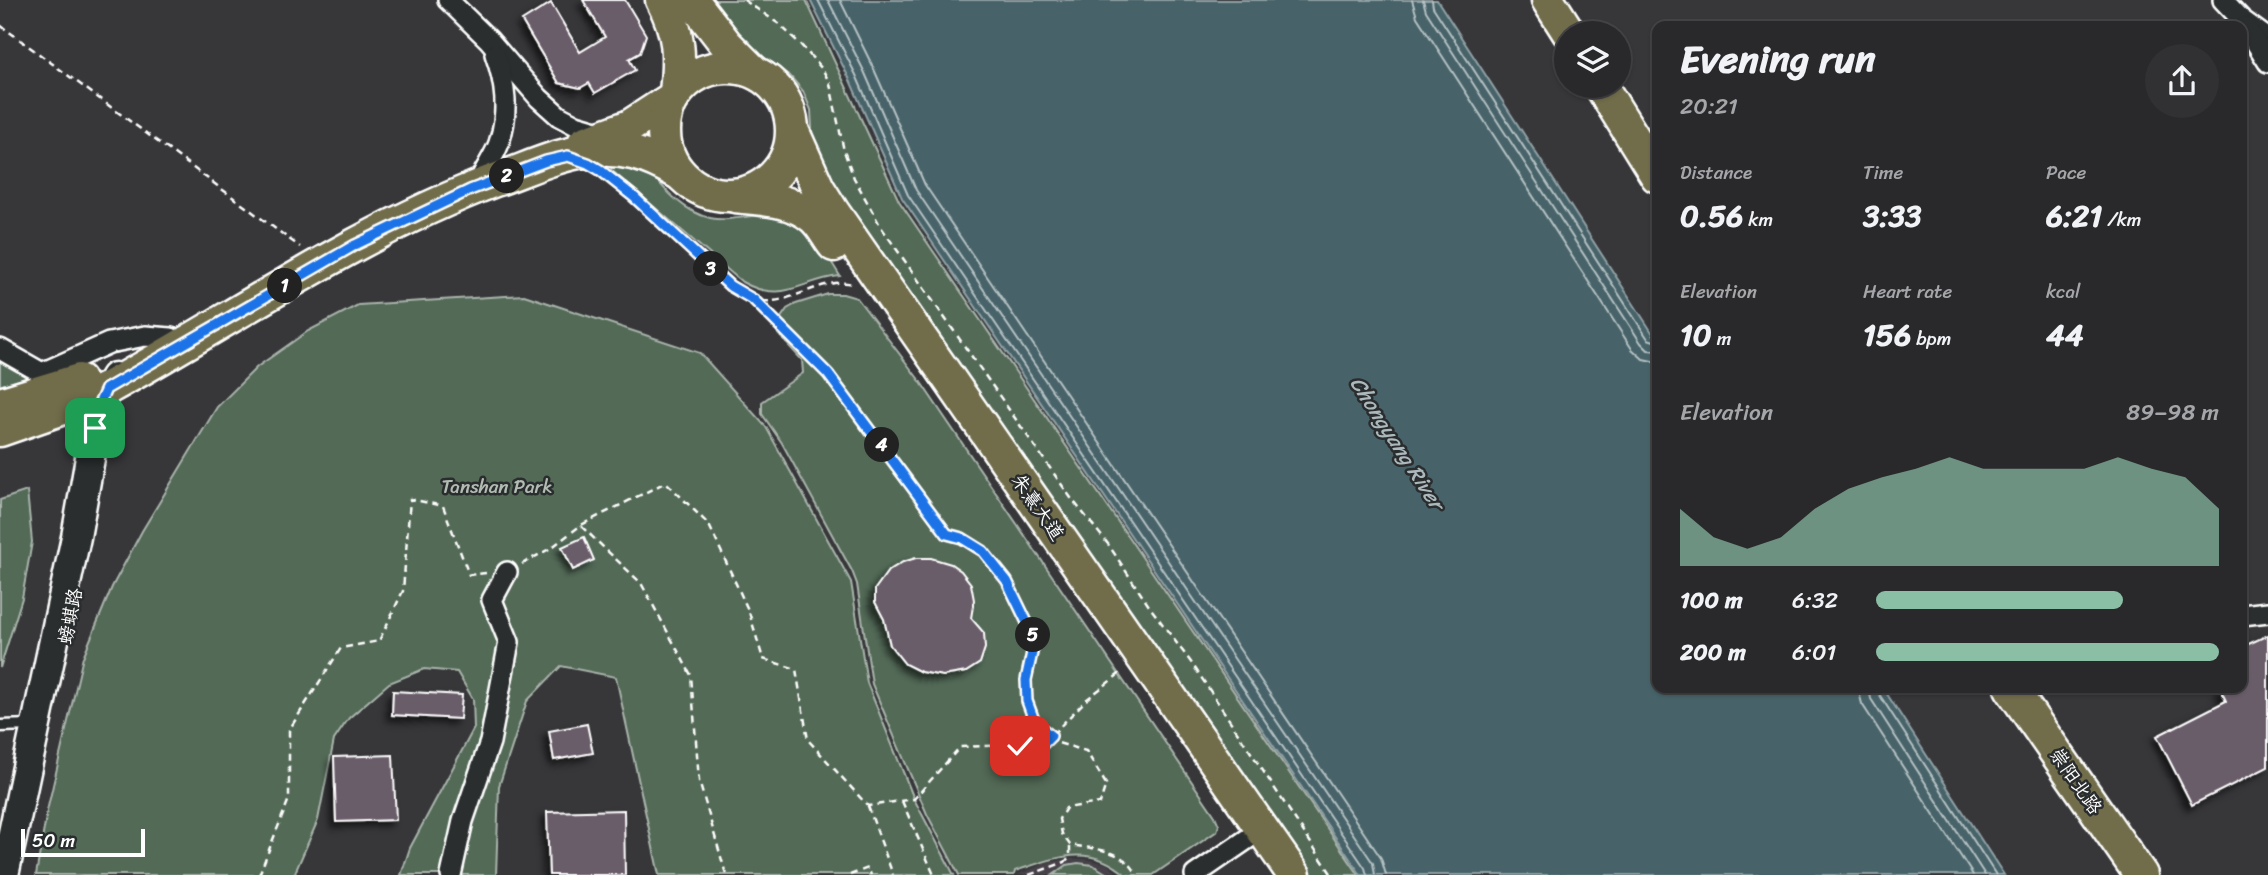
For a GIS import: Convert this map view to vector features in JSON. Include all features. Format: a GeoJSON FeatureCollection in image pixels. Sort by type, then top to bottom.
{"type":"FeatureCollection","features":[{"type":"Feature","properties":{"kind":"main road"},"geometry":{"type":"LineString","coordinates":[[662,0],[673,19],[678,39],[679,64],[674,95],[666,112],[664,136],[669,158],[677,172]]}},
{"type":"Feature","properties":{"kind":"main road"},"geometry":{"type":"LineString","coordinates":[[544,158],[587,151],[625,150],[653,158],[703,191],[719,195],[735,196],[753,191],[769,181],[782,167],[790,151],[793,132],[791,113],[770,82],[754,72],[726,44],[692,0]]}},
{"type":"Feature","properties":{"kind":"main road"},"geometry":{"type":"LineString","coordinates":[[1548,0],[1561,21]]}},
{"type":"Feature","properties":{"kind":"main road"},"geometry":{"type":"LineString","coordinates":[[1571,0],[1584,21]]}},
{"type":"Feature","properties":{"kind":"main road"},"geometry":{"type":"LineString","coordinates":[[0,430],[97,373],[156,351],[355,245],[470,190],[544,158],[630,126],[674,95],[692,78],[711,69],[733,67],[754,72]]}},
{"type":"Feature","properties":{"kind":"main road"},"geometry":{"type":"LineString","coordinates":[[1608,98],[1652,168]]}},
{"type":"Feature","properties":{"kind":"main road"},"geometry":{"type":"LineString","coordinates":[[1630,98],[1652,135]]}},
{"type":"Feature","properties":{"kind":"main road","name":"朱熹大道"},"geometry":{"type":"LineString","coordinates":[[793,132],[818,188],[833,212],[1254,835],[1269,875]]}},
{"type":"Feature","properties":{"kind":"main road","name":"螃蜞路"},"geometry":{"type":"LineString","coordinates":[[17,875],[49,721],[96,420],[156,351],[314,257],[421,203],[481,178],[544,158]]}},
{"type":"Feature","properties":{"kind":"main road","name":"朱熹大道"},"geometry":{"type":"LineString","coordinates":[[735,196],[789,204],[803,209],[816,220],[1129,666],[1254,835],[1294,875]]}},
{"type":"Feature","properties":{"kind":"main road"},"geometry":{"type":"LineString","coordinates":[[42,403],[59,414],[78,421],[86,433],[156,351]]}},
{"type":"Feature","properties":{"kind":"main road"},"geometry":{"type":"LineString","coordinates":[[0,404],[42,403],[96,420]]}},
{"type":"Feature","properties":{"kind":"main road"},"geometry":{"type":"LineString","coordinates":[[4,875],[76,537],[96,420]]}},
{"type":"Feature","properties":{"kind":"main road","name":"崇阳北路"},"geometry":{"type":"LineString","coordinates":[[1996,693],[2118,875]]}},
{"type":"Feature","properties":{"kind":"main road","name":"崇阳北路"},"geometry":{"type":"LineString","coordinates":[[2018,695],[2141,875]]}},
{"type":"Feature","properties":{"kind":"street"},"geometry":{"type":"LineString","coordinates":[[448,0],[559,116],[576,125],[609,135]]}},
{"type":"Feature","properties":{"kind":"street"},"geometry":{"type":"LineString","coordinates":[[2223,0],[2242,20]]}},
{"type":"Feature","properties":{"kind":"street"},"geometry":{"type":"LineString","coordinates":[[2247,24],[2268,39]]}},
{"type":"Feature","properties":{"kind":"street"},"geometry":{"type":"LineString","coordinates":[[2247,28],[2268,62]]}},
{"type":"Feature","properties":{"kind":"street"},"geometry":{"type":"LineString","coordinates":[[481,178],[499,144],[506,103],[503,75],[489,40]]}},
{"type":"Feature","properties":{"kind":"street"},"geometry":{"type":"LineString","coordinates":[[0,349],[42,373],[109,343],[145,336],[156,351]]}},
{"type":"Feature","properties":{"kind":"street"},"geometry":{"type":"LineString","coordinates":[[451,875],[463,821],[490,742],[509,642],[492,600],[507,572]]}},
{"type":"Feature","properties":{"kind":"street"},"geometry":{"type":"LineString","coordinates":[[2247,614],[2268,612]]}},
{"type":"Feature","properties":{"kind":"street"},"geometry":{"type":"LineString","coordinates":[[1200,874],[1254,835]]}},
{"type":"Feature","properties":{"kind":"lane"},"geometry":{"type":"LineString","coordinates":[[0,726],[37,725]]}},
{"type":"Feature","properties":{"kind":"path"},"geometry":{"type":"LineString","coordinates":[[744,0],[779,24],[823,70],[830,85],[844,151],[854,178],[881,227],[1071,498],[1108,544],[1193,665],[1332,875]]}},
{"type":"Feature","properties":{"kind":"path"},"geometry":{"type":"LineString","coordinates":[[750,0],[760,11]]}},
{"type":"Feature","properties":{"kind":"path"},"geometry":{"type":"LineString","coordinates":[[0,25],[314,257]]}},
{"type":"Feature","properties":{"kind":"path"},"geometry":{"type":"LineString","coordinates":[[600,170],[634,197],[730,286],[754,300],[828,374],[947,534],[962,538],[983,551],[1007,581],[1035,639],[1026,680],[1027,701],[1035,723],[1058,743],[1086,751],[1107,784],[1100,803],[1066,808],[1059,819],[1062,834],[1070,845],[1070,856],[1065,862],[1029,875]]}},
{"type":"Feature","properties":{"kind":"path"},"geometry":{"type":"LineString","coordinates":[[754,300],[789,300],[828,284],[845,282],[863,286]]}},
{"type":"Feature","properties":{"kind":"path"},"geometry":{"type":"LineString","coordinates":[[258,875],[289,799],[289,730],[341,648],[379,640],[403,591],[410,499],[443,506],[469,575],[507,572],[551,548],[581,525],[666,482],[709,525],[749,612],[763,659],[796,669],[808,740],[868,806],[892,875]]}},
{"type":"Feature","properties":{"kind":"path"},"geometry":{"type":"LineString","coordinates":[[581,525],[641,583],[691,675],[699,781],[724,871],[728,875]]}},
{"type":"Feature","properties":{"kind":"path"},"geometry":{"type":"LineString","coordinates":[[868,806],[914,799],[960,747],[1043,744],[1086,700],[1129,666]]}},
{"type":"Feature","properties":{"kind":"path"},"geometry":{"type":"LineString","coordinates":[[901,801],[934,875]]}},
{"type":"Feature","properties":{"kind":"path"},"geometry":{"type":"LineString","coordinates":[[1070,845],[1107,850],[1122,858],[1137,875]]}},
{"type":"Feature","properties":{"kind":"path"},"geometry":{"type":"LineString","coordinates":[[850,875],[868,868],[871,875]]}},
{"type":"Feature","properties":{"kind":"shaded area"},"geometry":{"type":"Polygon","coordinates":[[[1085,859],[1107,864],[1119,875],[1017,875],[1046,863],[1085,859]]]}},
{"type":"Feature","properties":{"kind":"green space"},"geometry":{"type":"Polygon","coordinates":[[[707,0],[806,0],[899,201],[1359,875],[1302,875],[835,199],[813,148],[811,110],[803,91],[790,76],[750,47],[707,0]]]}},
{"type":"Feature","properties":{"kind":"green space"},"geometry":{"type":"Polygon","coordinates":[[[613,162],[642,164],[681,204],[700,215],[728,219],[773,214],[789,218],[815,240],[840,276],[781,291],[757,289],[742,282],[611,170],[613,162]]]}},
{"type":"Feature","properties":{"kind":"green space"},"geometry":{"type":"Polygon","coordinates":[[[828,294],[857,298],[920,381],[1215,816],[1219,825],[1217,831],[1153,875],[1126,875],[1099,859],[1072,856],[1015,871],[1014,875],[959,875],[927,814],[872,684],[857,584],[852,571],[782,443],[762,414],[762,402],[803,373],[802,360],[778,334],[776,325],[787,309],[828,294]]]}},
{"type":"Feature","properties":{"kind":"green space","name":"Tanshan Park"},"geometry":{"type":"Polygon","coordinates":[[[524,295],[700,353],[766,427],[851,582],[867,683],[914,799],[954,875],[659,875],[616,677],[561,666],[527,701],[499,786],[496,875],[401,875],[410,848],[474,728],[473,699],[457,672],[424,669],[389,683],[349,718],[334,740],[318,820],[294,875],[36,875],[47,811],[83,657],[112,587],[142,531],[217,407],[257,367],[308,331],[358,305],[524,295]]]}},
{"type":"Feature","properties":{"kind":"green space"},"geometry":{"type":"Polygon","coordinates":[[[0,357],[27,376],[44,379],[0,387],[0,357]]]}},
{"type":"Feature","properties":{"kind":"green space"},"geometry":{"type":"Polygon","coordinates":[[[27,491],[32,542],[22,598],[0,668],[0,500],[27,491]]]}},
{"type":"Feature","properties":{"kind":"green space"},"geometry":{"type":"Polygon","coordinates":[[[1067,865],[1093,865],[1109,875],[1053,875],[1067,865]]]}},
{"type":"Feature","properties":{"kind":"water","name":"Chongyang River"},"geometry":{"type":"Polygon","coordinates":[[[810,0],[1437,0],[1652,332],[1652,693],[1886,693],[2004,875],[1361,875],[902,198],[849,78],[810,0]]]}},
{"type":"Feature","properties":{"kind":"building"},"geometry":{"type":"Polygon","coordinates":[[[583,0],[625,0],[646,35],[640,53],[629,59],[635,70],[595,93],[589,83],[580,88],[559,83],[522,21],[551,3],[580,52],[605,37],[583,0]]]}},
{"type":"Feature","properties":{"kind":"building"},"geometry":{"type":"Polygon","coordinates":[[[584,537],[594,560],[573,570],[562,547],[584,537]]]}},
{"type":"Feature","properties":{"kind":"building"},"geometry":{"type":"Polygon","coordinates":[[[916,558],[931,558],[951,564],[961,571],[971,584],[974,600],[971,618],[984,633],[985,648],[980,663],[966,672],[943,676],[921,672],[905,664],[890,645],[884,619],[875,602],[875,589],[888,571],[916,558]]]}},
{"type":"Feature","properties":{"kind":"building"},"geometry":{"type":"Polygon","coordinates":[[[2268,635],[2268,767],[2192,805],[2157,736],[2226,701],[2222,693],[2247,693],[2247,645],[2268,635]]]}},
{"type":"Feature","properties":{"kind":"building"},"geometry":{"type":"Polygon","coordinates":[[[393,691],[462,695],[460,719],[392,715],[393,691]]]}},
{"type":"Feature","properties":{"kind":"building"},"geometry":{"type":"Polygon","coordinates":[[[1022,721],[1042,753],[1029,761],[1010,728],[1022,721]]]}},
{"type":"Feature","properties":{"kind":"building"},"geometry":{"type":"Polygon","coordinates":[[[587,724],[593,753],[554,760],[549,731],[587,724]]]}},
{"type":"Feature","properties":{"kind":"building"},"geometry":{"type":"Polygon","coordinates":[[[393,755],[396,820],[336,822],[334,757],[393,755]]]}},
{"type":"Feature","properties":{"kind":"building"},"geometry":{"type":"Polygon","coordinates":[[[624,810],[625,875],[549,875],[547,812],[624,810]]]}},
{"type":"Feature","properties":{"kind":"route"},"geometry":{"type":"LineString","coordinates":[[95,428],[100,402],[106,389],[355,245],[470,190],[546,161],[568,156],[600,170],[634,197],[730,286],[754,300],[828,374],[947,534],[962,538],[983,551],[1007,581],[1035,639],[1026,680],[1027,701],[1035,723],[1051,736],[1043,744],[1020,746]]}}]}
